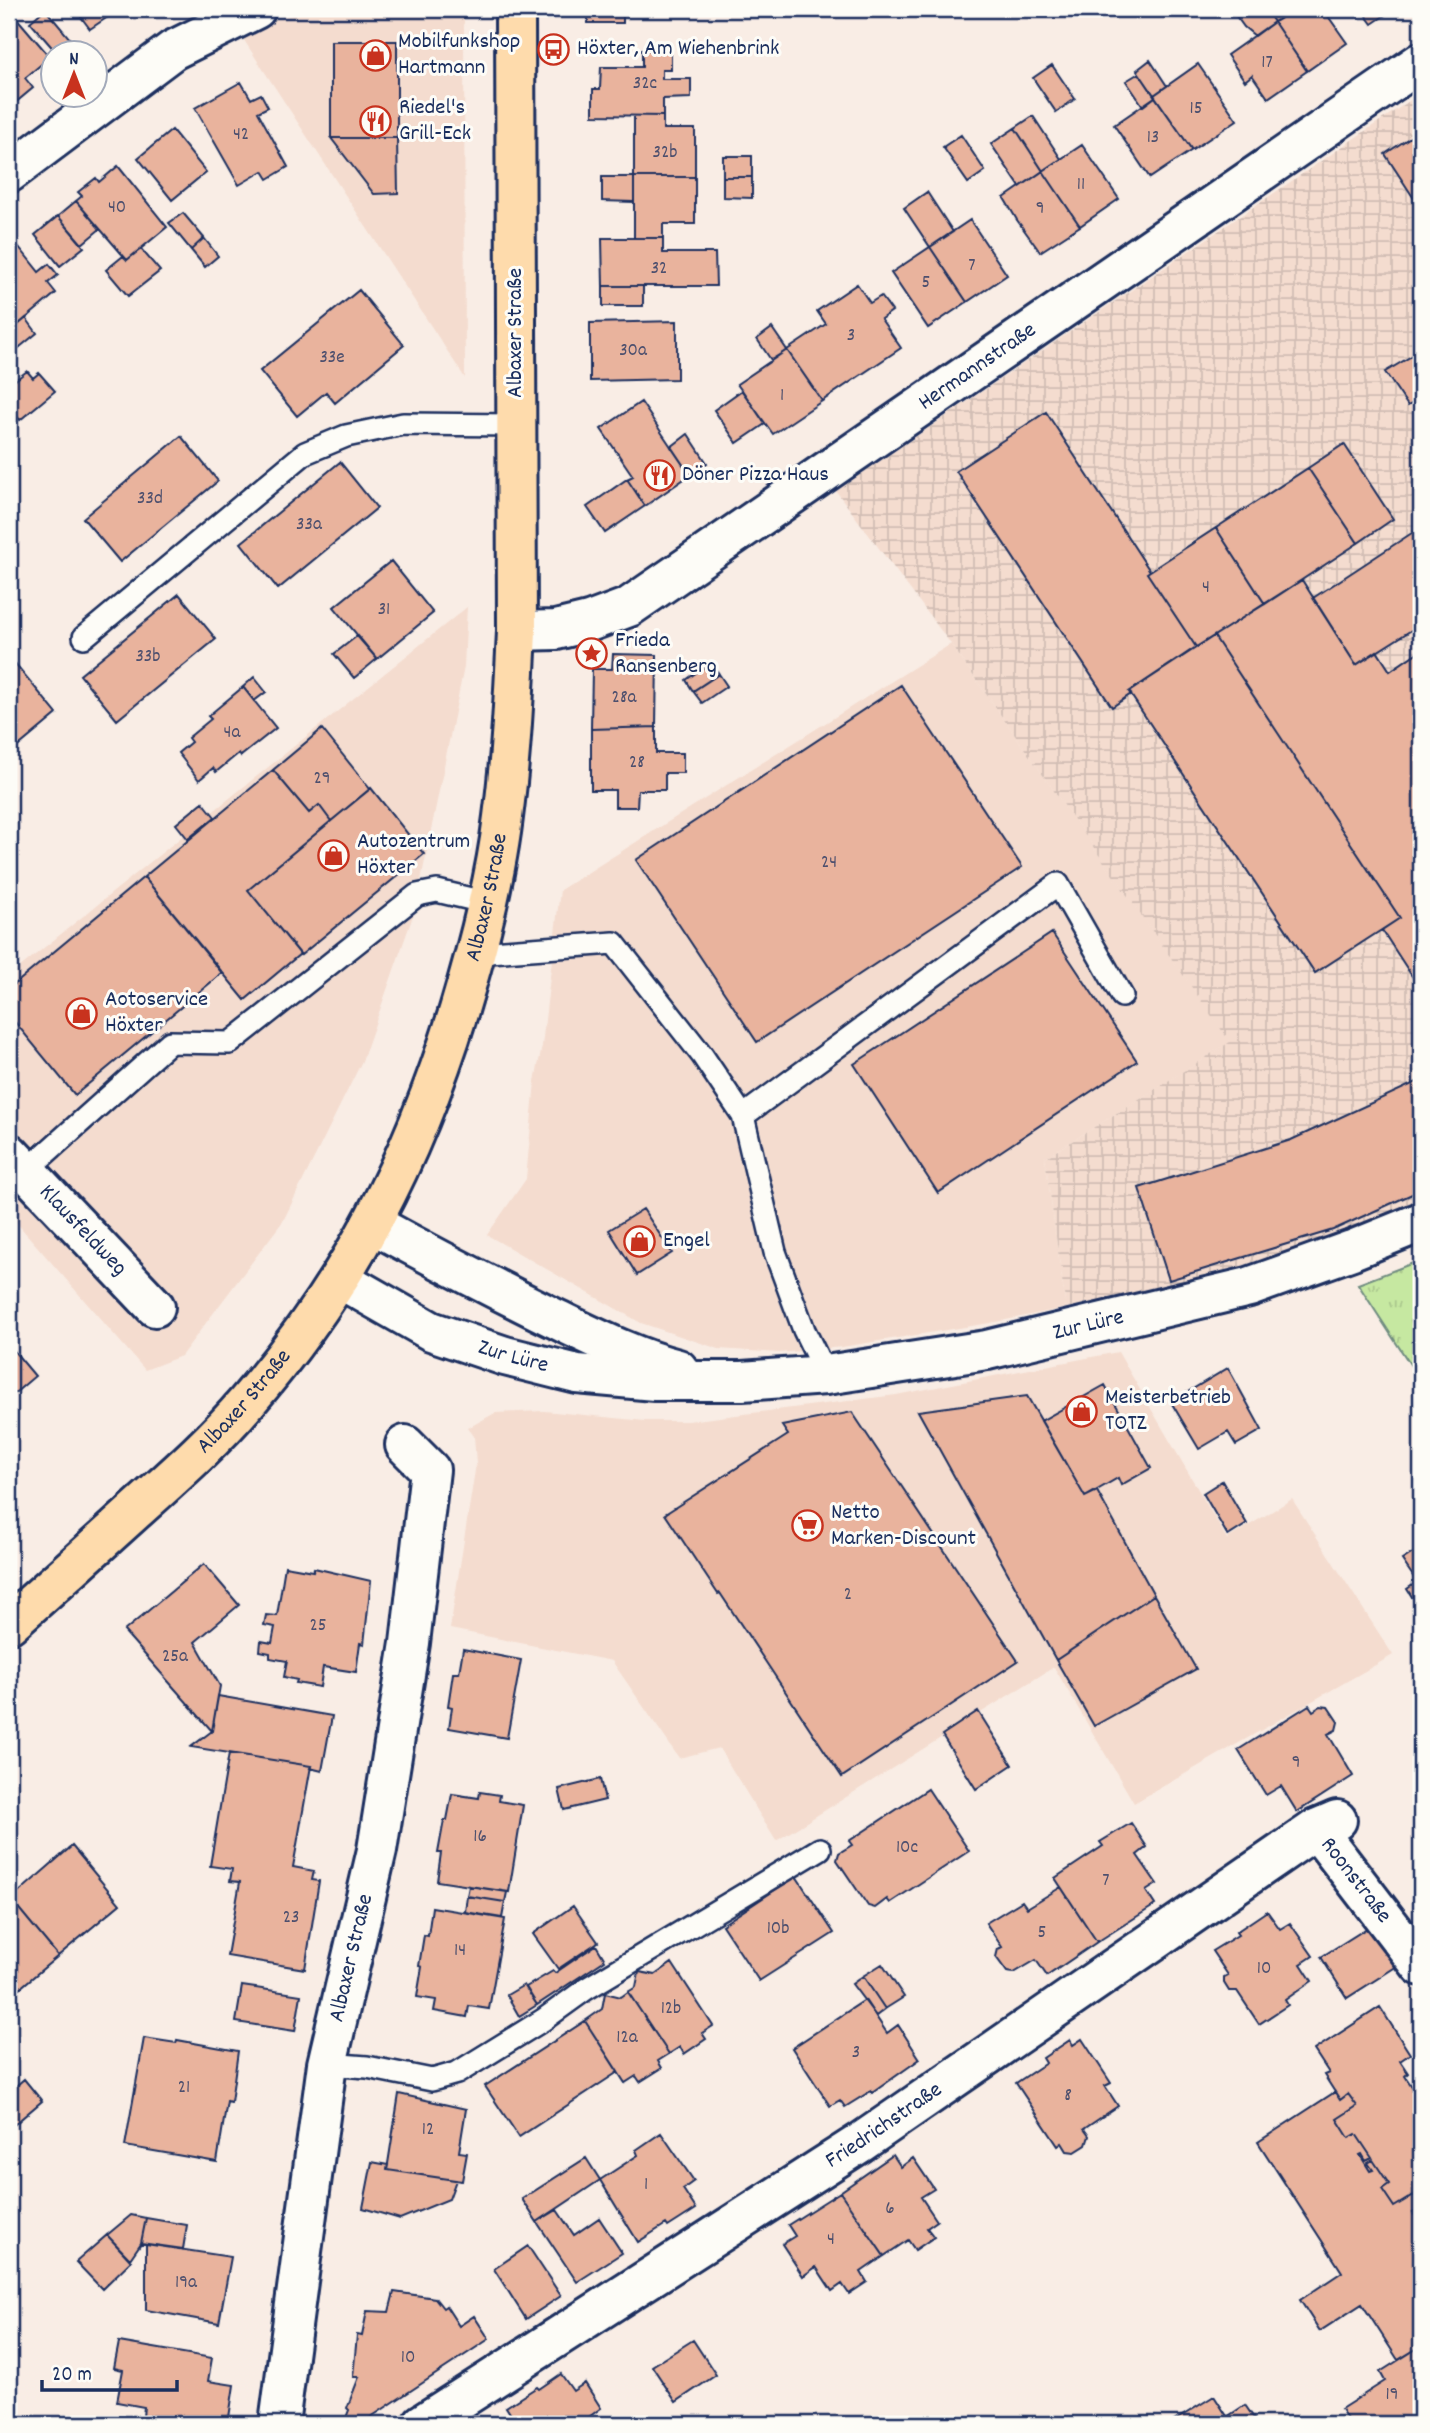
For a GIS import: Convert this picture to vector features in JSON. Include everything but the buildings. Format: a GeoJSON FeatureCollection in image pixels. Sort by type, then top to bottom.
{"type":"FeatureCollection","features":[{"type":"Feature","properties":{"kind":"main road","name":"Albaxer Straße"},"geometry":{"type":"LineString","coordinates":[[9,1624],[210,1441],[246,1404],[287,1355],[340,1279],[373,1224],[406,1156],[426,1107],[476,953],[503,819],[512,728],[517,631],[515,9]]}},
{"type":"Feature","properties":{"kind":"street"},"geometry":{"type":"LineString","coordinates":[[9,173],[173,50],[256,9]]}},
{"type":"Feature","properties":{"kind":"street","name":"Hermannstraße"},"geometry":{"type":"LineString","coordinates":[[517,631],[556,630],[589,622],[629,607],[1421,62]]}},
{"type":"Feature","properties":{"kind":"street","name":"Klausfeldweg"},"geometry":{"type":"LineString","coordinates":[[17,1162],[155,1307]]}},
{"type":"Feature","properties":{"kind":"street","name":"Zur Lüre"},"geometry":{"type":"LineString","coordinates":[[340,1279],[431,1331],[529,1362],[577,1374],[655,1381],[742,1381],[826,1375],[987,1350],[1249,1287],[1421,1222]]}},
{"type":"Feature","properties":{"kind":"street","name":"Zur Lüre"},"geometry":{"type":"LineString","coordinates":[[373,1224],[457,1270],[594,1337],[662,1365],[701,1375],[742,1381]]}},
{"type":"Feature","properties":{"kind":"street","name":"Albaxer Straße"},"geometry":{"type":"LineString","coordinates":[[279,2424],[327,2064],[377,1850],[410,1643],[430,1470],[405,1445]]}},
{"type":"Feature","properties":{"kind":"street","name":"Roonstraße"},"geometry":{"type":"LineString","coordinates":[[1326,1824],[1421,1966]]}},
{"type":"Feature","properties":{"kind":"street","name":"Friedrichstraße"},"geometry":{"type":"LineString","coordinates":[[422,2424],[860,2143],[1326,1824]]}},
{"type":"Feature","properties":{"kind":"lane"},"geometry":{"type":"LineString","coordinates":[[83,637],[305,453],[345,436],[403,424],[516,425]]}},
{"type":"Feature","properties":{"kind":"lane"},"geometry":{"type":"LineString","coordinates":[[743,1116],[1058,884],[1122,996]]}},
{"type":"Feature","properties":{"kind":"lane"},"geometry":{"type":"LineString","coordinates":[[17,1162],[170,1042],[230,1043],[417,895],[437,891],[488,903]]}},
{"type":"Feature","properties":{"kind":"lane"},"geometry":{"type":"LineString","coordinates":[[476,953],[614,943],[702,1055],[743,1116],[775,1252],[804,1330],[826,1375]]}},
{"type":"Feature","properties":{"kind":"lane"},"geometry":{"type":"LineString","coordinates":[[327,2064],[367,2067],[432,2080],[457,2073],[543,2020],[586,1989],[820,1849]]}},
{"type":"Feature","properties":{"kind":"shaded area"},"geometry":{"type":"Polygon","coordinates":[[[314,9],[464,9],[465,378],[240,34],[266,22],[314,9]]]}},
{"type":"Feature","properties":{"kind":"shaded area"},"geometry":{"type":"Polygon","coordinates":[[[1421,93],[1421,1203],[1345,1238],[1233,1273],[1066,1308],[1045,1158],[1230,1042],[951,644],[836,491],[1421,93]]]}},
{"type":"Feature","properties":{"kind":"shaded area"},"geometry":{"type":"Polygon","coordinates":[[[467,607],[464,667],[415,910],[362,1061],[283,1221],[181,1356],[145,1370],[9,1214],[9,976],[467,607]]]}},
{"type":"Feature","properties":{"kind":"shaded area"},"geometry":{"type":"Polygon","coordinates":[[[951,644],[1231,1042],[1045,1158],[1066,1308],[842,1347],[779,1353],[719,1349],[641,1323],[487,1235],[526,1179],[535,1081],[542,1046],[560,890],[951,644]]]}},
{"type":"Feature","properties":{"kind":"shaded area"},"geometry":{"type":"Polygon","coordinates":[[[1118,1352],[1227,1539],[1292,1499],[1393,1655],[1134,1803],[1054,1667],[776,1841],[719,1748],[679,1758],[612,1661],[450,1629],[476,1464],[474,1436],[468,1428],[495,1413],[544,1411],[645,1421],[688,1421],[896,1395],[1118,1352]]]}},
{"type":"Feature","properties":{"kind":"green space"},"geometry":{"type":"Polygon","coordinates":[[[1421,1260],[1421,1381],[1358,1284],[1421,1260]]]}},
{"type":"Feature","properties":{"kind":"place","name":"Höxter, Am Wiehenbrink"},"geometry":{"type":"Point","coordinates":[554,49]}},
{"type":"Feature","properties":{"kind":"place","name":"Mobilfunkshop Hartmann"},"geometry":{"type":"Point","coordinates":[375,55]}},
{"type":"Feature","properties":{"kind":"place","name":"Riedel's Grill-Eck"},"geometry":{"type":"Point","coordinates":[376,121]}},
{"type":"Feature","properties":{"kind":"place","name":"Döner Pizza Haus"},"geometry":{"type":"Point","coordinates":[659,475]}},
{"type":"Feature","properties":{"kind":"place","name":"Frieda Ransenberg"},"geometry":{"type":"Point","coordinates":[592,654]}},
{"type":"Feature","properties":{"kind":"place","name":"Autozentrum Höxter"},"geometry":{"type":"Point","coordinates":[334,855]}},
{"type":"Feature","properties":{"kind":"place","name":"Aotoservice Höxter"},"geometry":{"type":"Point","coordinates":[82,1013]}},
{"type":"Feature","properties":{"kind":"place","name":"Engel"},"geometry":{"type":"Point","coordinates":[640,1241]}},
{"type":"Feature","properties":{"kind":"place","name":"Meisterbetrieb TOTZ"},"geometry":{"type":"Point","coordinates":[1082,1411]}},
{"type":"Feature","properties":{"kind":"place","name":"Netto Marken-Discount"},"geometry":{"type":"Point","coordinates":[808,1526]}}]}
